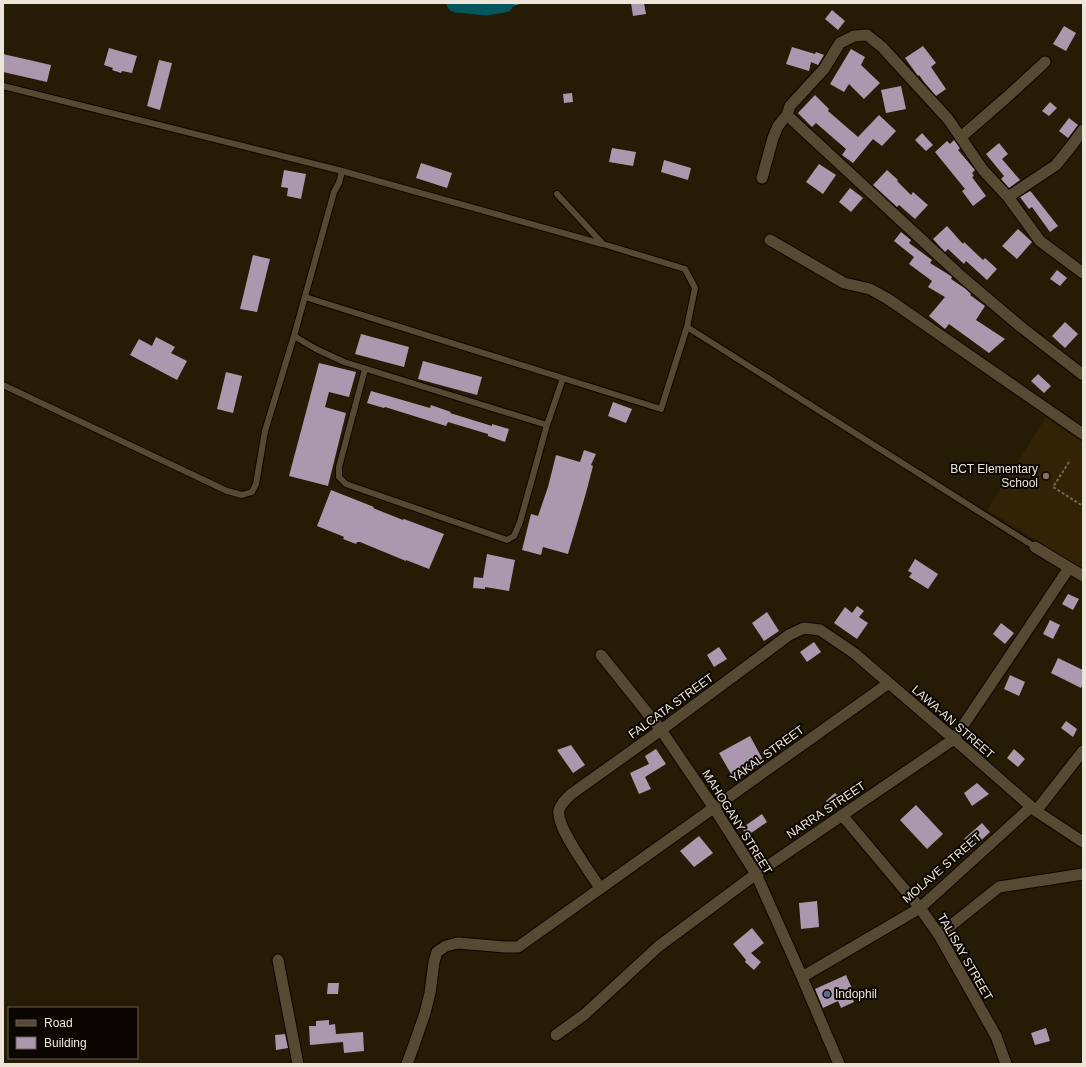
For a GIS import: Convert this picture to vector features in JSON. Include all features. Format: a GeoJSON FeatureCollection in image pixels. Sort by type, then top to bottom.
{"type":"FeatureCollection","features":[{"type":"Feature","properties":{"kind":"street"},"geometry":{"type":"LineString","coordinates":[[762,178],[773,138],[778,126],[787,115],[790,106],[824,69],[840,43],[854,36],[867,35],[882,47],[948,119],[983,170],[1008,197],[1040,242],[1083,273]]}},
{"type":"Feature","properties":{"kind":"street"},"geometry":{"type":"LineString","coordinates":[[960,137],[1045,62]]}},
{"type":"Feature","properties":{"kind":"street"},"geometry":{"type":"LineString","coordinates":[[787,115],[962,277],[1021,327],[1083,375]]}},
{"type":"Feature","properties":{"kind":"street"},"geometry":{"type":"LineString","coordinates":[[1008,197],[1056,165],[1083,130]]}},
{"type":"Feature","properties":{"kind":"street"},"geometry":{"type":"LineString","coordinates":[[770,240],[844,283],[870,289],[888,299],[1083,434]]}},
{"type":"Feature","properties":{"kind":"street"},"geometry":{"type":"LineString","coordinates":[[1035,547],[1083,576]]}},
{"type":"Feature","properties":{"kind":"street","name":"NARRA STREET"},"geometry":{"type":"LineString","coordinates":[[556,1035],[585,1014],[659,946],[756,874],[954,739],[1069,568]]}},
{"type":"Feature","properties":{"kind":"street","name":"LAWA-AN STREET"},"geometry":{"type":"LineString","coordinates":[[804,628],[820,630],[854,653],[1033,809],[1083,842]]}},
{"type":"Feature","properties":{"kind":"street","name":"FALCATA STREET"},"geometry":{"type":"LineString","coordinates":[[600,888],[565,835],[559,818],[559,811],[562,804],[570,795],[789,635],[804,628]]}},
{"type":"Feature","properties":{"kind":"street","name":"MAHOGANY STREET"},"geometry":{"type":"LineString","coordinates":[[602,655],[661,730],[714,808],[756,874],[839,1064]]}},
{"type":"Feature","properties":{"kind":"street","name":"YAKAL STREET"},"geometry":{"type":"LineString","coordinates":[[407,1064],[425,1013],[437,952],[446,946],[458,943],[505,947],[518,946],[889,683]]}},
{"type":"Feature","properties":{"kind":"street","name":"MOLAVE STREET"},"geometry":{"type":"LineString","coordinates":[[802,978],[920,908],[1033,809],[1083,751]]}},
{"type":"Feature","properties":{"kind":"street","name":"TALISAY STREET"},"geometry":{"type":"LineString","coordinates":[[842,815],[920,908],[939,935],[996,1036],[1006,1064]]}},
{"type":"Feature","properties":{"kind":"street"},"geometry":{"type":"LineString","coordinates":[[939,935],[999,887],[1083,874]]}},
{"type":"Feature","properties":{"kind":"street"},"geometry":{"type":"LineString","coordinates":[[278,960],[298,1064]]}},
{"type":"Feature","properties":{"kind":"lane"},"geometry":{"type":"LineString","coordinates":[[3,86],[342,171],[603,244],[685,269],[695,288],[687,327],[662,409],[305,297]]}},
{"type":"Feature","properties":{"kind":"lane"},"geometry":{"type":"LineString","coordinates":[[3,384],[227,491],[242,494],[252,492],[256,484],[265,431],[294,336],[334,192],[339,183],[342,171]]}},
{"type":"Feature","properties":{"kind":"lane"},"geometry":{"type":"LineString","coordinates":[[557,194],[603,244]]}},
{"type":"Feature","properties":{"kind":"lane"},"geometry":{"type":"LineString","coordinates":[[687,327],[1035,547]]}},
{"type":"Feature","properties":{"kind":"lane"},"geometry":{"type":"LineString","coordinates":[[294,336],[344,362],[547,425]]}},
{"type":"Feature","properties":{"kind":"lane"},"geometry":{"type":"LineString","coordinates":[[365,369],[339,467],[339,477],[346,484],[507,540],[514,536],[520,522],[547,425],[563,378]]}},
{"type":"Feature","properties":{"kind":"path"},"geometry":{"type":"LineString","coordinates":[[1070,462],[1053,487],[1083,506]]}},
{"type":"Feature","properties":{"kind":"shaded area","name":"BCT Elementary School"},"geometry":{"type":"Polygon","coordinates":[[[1046,417],[1083,443],[1083,569],[987,510],[1046,417]]]}},
{"type":"Feature","properties":{"kind":"water"},"geometry":{"type":"Polygon","coordinates":[[[478,3],[522,3],[495,10],[471,5],[478,3]]]}},
{"type":"Feature","properties":{"kind":"building"},"geometry":{"type":"Polygon","coordinates":[[[631,3],[644,3],[646,14],[633,16],[631,3]]]}},
{"type":"Feature","properties":{"kind":"building"},"geometry":{"type":"Polygon","coordinates":[[[832,10],[845,21],[838,30],[825,19],[832,10]]]}},
{"type":"Feature","properties":{"kind":"building"},"geometry":{"type":"Polygon","coordinates":[[[1064,26],[1076,33],[1066,51],[1053,44],[1064,26]]]}},
{"type":"Feature","properties":{"kind":"building"},"geometry":{"type":"Polygon","coordinates":[[[923,46],[936,63],[931,67],[946,89],[936,96],[919,75],[918,76],[905,58],[923,46]]]}},
{"type":"Feature","properties":{"kind":"building"},"geometry":{"type":"Polygon","coordinates":[[[792,47],[815,54],[816,52],[824,55],[818,65],[811,62],[809,71],[786,64],[792,47]]]}},
{"type":"Feature","properties":{"kind":"building"},"geometry":{"type":"Polygon","coordinates":[[[109,48],[137,56],[132,73],[122,71],[121,73],[104,65],[109,48]]]}},
{"type":"Feature","properties":{"kind":"building"},"geometry":{"type":"Polygon","coordinates":[[[851,49],[865,57],[861,65],[880,83],[864,99],[849,84],[844,92],[830,84],[851,49]]]}},
{"type":"Feature","properties":{"kind":"building"},"geometry":{"type":"Polygon","coordinates":[[[3,54],[51,65],[47,82],[3,72],[3,54]]]}},
{"type":"Feature","properties":{"kind":"building"},"geometry":{"type":"Polygon","coordinates":[[[159,60],[172,63],[160,110],[147,106],[159,60]]]}},
{"type":"Feature","properties":{"kind":"building"},"geometry":{"type":"Polygon","coordinates":[[[901,86],[906,109],[886,113],[881,90],[901,86]]]}},
{"type":"Feature","properties":{"kind":"building"},"geometry":{"type":"Polygon","coordinates":[[[572,93],[573,102],[564,103],[563,94],[572,93]]]}},
{"type":"Feature","properties":{"kind":"building"},"geometry":{"type":"Polygon","coordinates":[[[815,95],[829,109],[828,111],[858,137],[879,115],[896,131],[882,146],[873,139],[853,163],[842,155],[846,149],[816,123],[812,127],[798,113],[815,95]]]}},
{"type":"Feature","properties":{"kind":"building"},"geometry":{"type":"Polygon","coordinates":[[[1050,102],[1057,108],[1049,116],[1042,111],[1050,102]]]}},
{"type":"Feature","properties":{"kind":"building"},"geometry":{"type":"Polygon","coordinates":[[[1069,118],[1078,125],[1068,138],[1059,131],[1069,118]]]}},
{"type":"Feature","properties":{"kind":"building"},"geometry":{"type":"Polygon","coordinates":[[[922,133],[933,145],[926,151],[915,140],[922,133]]]}},
{"type":"Feature","properties":{"kind":"building"},"geometry":{"type":"Polygon","coordinates":[[[954,140],[960,148],[958,150],[975,170],[972,173],[974,176],[972,177],[986,196],[973,206],[962,191],[965,189],[935,152],[947,141],[950,144],[954,140]]]}},
{"type":"Feature","properties":{"kind":"building"},"geometry":{"type":"Polygon","coordinates":[[[999,143],[1008,154],[1002,159],[1020,180],[1009,188],[1001,179],[1004,176],[986,154],[999,143]]]}},
{"type":"Feature","properties":{"kind":"building"},"geometry":{"type":"Polygon","coordinates":[[[612,148],[636,152],[633,166],[609,162],[612,148]]]}},
{"type":"Feature","properties":{"kind":"building"},"geometry":{"type":"Polygon","coordinates":[[[664,160],[691,168],[688,180],[661,172],[664,160]]]}},
{"type":"Feature","properties":{"kind":"building"},"geometry":{"type":"Polygon","coordinates":[[[421,163],[452,173],[447,188],[416,178],[421,163]]]}},
{"type":"Feature","properties":{"kind":"building"},"geometry":{"type":"Polygon","coordinates":[[[819,164],[836,175],[823,194],[806,182],[819,164]]]}},
{"type":"Feature","properties":{"kind":"building"},"geometry":{"type":"Polygon","coordinates":[[[284,170],[306,174],[301,199],[287,196],[288,188],[281,187],[284,170]]]}},
{"type":"Feature","properties":{"kind":"building"},"geometry":{"type":"Polygon","coordinates":[[[887,170],[911,195],[913,192],[928,205],[915,219],[899,205],[897,207],[873,185],[887,170]]]}},
{"type":"Feature","properties":{"kind":"building"},"geometry":{"type":"Polygon","coordinates":[[[850,188],[863,198],[851,212],[839,202],[850,188]]]}},
{"type":"Feature","properties":{"kind":"building"},"geometry":{"type":"Polygon","coordinates":[[[1030,191],[1058,226],[1050,232],[1032,207],[1029,209],[1020,197],[1030,191]]]}},
{"type":"Feature","properties":{"kind":"building"},"geometry":{"type":"Polygon","coordinates":[[[947,226],[963,244],[964,242],[983,260],[985,258],[997,269],[987,280],[966,261],[964,264],[948,249],[945,252],[933,239],[947,226]]]}},
{"type":"Feature","properties":{"kind":"building"},"geometry":{"type":"Polygon","coordinates":[[[1018,229],[1032,242],[1017,259],[1002,246],[1018,229]]]}},
{"type":"Feature","properties":{"kind":"building"},"geometry":{"type":"Polygon","coordinates":[[[901,232],[911,240],[909,243],[932,260],[930,263],[951,276],[951,279],[966,289],[971,294],[970,295],[985,306],[976,320],[1005,339],[989,353],[949,324],[945,329],[929,316],[945,297],[928,287],[932,281],[909,264],[914,257],[894,241],[901,232]]]}},
{"type":"Feature","properties":{"kind":"building"},"geometry":{"type":"Polygon","coordinates":[[[253,255],[270,259],[257,312],[240,309],[253,255]]]}},
{"type":"Feature","properties":{"kind":"building"},"geometry":{"type":"Polygon","coordinates":[[[1057,270],[1067,278],[1060,286],[1050,279],[1057,270]]]}},
{"type":"Feature","properties":{"kind":"building"},"geometry":{"type":"Polygon","coordinates":[[[1065,322],[1078,334],[1065,348],[1052,336],[1065,322]]]}},
{"type":"Feature","properties":{"kind":"building"},"geometry":{"type":"Polygon","coordinates":[[[361,334],[409,347],[404,367],[355,354],[361,334]]]}},
{"type":"Feature","properties":{"kind":"building"},"geometry":{"type":"Polygon","coordinates":[[[156,337],[175,347],[171,353],[187,361],[177,380],[130,355],[139,339],[152,346],[156,337]]]}},
{"type":"Feature","properties":{"kind":"building"},"geometry":{"type":"Polygon","coordinates":[[[423,361],[482,377],[477,395],[418,379],[423,361]]]}},
{"type":"Feature","properties":{"kind":"building"},"geometry":{"type":"Polygon","coordinates":[[[319,363],[356,372],[349,397],[329,392],[325,407],[346,413],[328,486],[289,476],[319,363]]]}},
{"type":"Feature","properties":{"kind":"building"},"geometry":{"type":"Polygon","coordinates":[[[226,372],[242,376],[233,413],[217,409],[226,372]]]}},
{"type":"Feature","properties":{"kind":"building"},"geometry":{"type":"Polygon","coordinates":[[[1038,374],[1051,386],[1044,393],[1031,381],[1038,374]]]}},
{"type":"Feature","properties":{"kind":"building"},"geometry":{"type":"Polygon","coordinates":[[[371,391],[430,408],[431,405],[451,412],[450,413],[492,426],[492,424],[509,429],[505,442],[488,436],[488,434],[448,422],[446,426],[367,403],[371,391]]]}},
{"type":"Feature","properties":{"kind":"building"},"geometry":{"type":"Polygon","coordinates":[[[613,402],[632,409],[626,423],[608,416],[613,402]]]}},
{"type":"Feature","properties":{"kind":"building"},"geometry":{"type":"Polygon","coordinates":[[[584,450],[596,454],[591,465],[593,466],[568,554],[543,547],[541,555],[522,550],[531,514],[538,516],[548,487],[556,455],[580,462],[584,450]]]}},
{"type":"Feature","properties":{"kind":"building"},"geometry":{"type":"Polygon","coordinates":[[[331,490],[403,520],[404,519],[444,534],[429,569],[360,542],[357,542],[356,544],[343,539],[344,537],[342,536],[317,526],[331,490]]]}},
{"type":"Feature","properties":{"kind":"building"},"geometry":{"type":"Polygon","coordinates":[[[487,554],[515,560],[509,591],[485,587],[485,589],[473,588],[474,577],[483,578],[487,554]]]}},
{"type":"Feature","properties":{"kind":"building"},"geometry":{"type":"Polygon","coordinates":[[[915,559],[938,574],[928,589],[909,577],[912,573],[908,571],[915,559]]]}},
{"type":"Feature","properties":{"kind":"building"},"geometry":{"type":"Polygon","coordinates":[[[1068,594],[1079,599],[1073,610],[1062,604],[1068,594]]]}},
{"type":"Feature","properties":{"kind":"building"},"geometry":{"type":"Polygon","coordinates":[[[857,606],[864,611],[859,617],[868,623],[857,639],[834,623],[845,607],[852,613],[857,606]]]}},
{"type":"Feature","properties":{"kind":"building"},"geometry":{"type":"Polygon","coordinates":[[[767,612],[779,631],[764,641],[752,623],[767,612]]]}},
{"type":"Feature","properties":{"kind":"building"},"geometry":{"type":"Polygon","coordinates":[[[1050,620],[1060,625],[1053,639],[1043,634],[1050,620]]]}},
{"type":"Feature","properties":{"kind":"building"},"geometry":{"type":"Polygon","coordinates":[[[1001,623],[1014,633],[1005,644],[993,634],[1001,623]]]}},
{"type":"Feature","properties":{"kind":"building"},"geometry":{"type":"Polygon","coordinates":[[[814,642],[821,652],[807,662],[800,652],[814,642]]]}},
{"type":"Feature","properties":{"kind":"building"},"geometry":{"type":"Polygon","coordinates":[[[719,647],[727,659],[714,667],[707,655],[719,647]]]}},
{"type":"Feature","properties":{"kind":"building"},"geometry":{"type":"Polygon","coordinates":[[[1058,658],[1083,670],[1083,684],[1081,688],[1051,673],[1058,658]]]}},
{"type":"Feature","properties":{"kind":"building"},"geometry":{"type":"Polygon","coordinates":[[[1010,675],[1025,682],[1019,696],[1004,689],[1010,675]]]}},
{"type":"Feature","properties":{"kind":"building"},"geometry":{"type":"Polygon","coordinates":[[[1066,721],[1077,729],[1073,737],[1061,728],[1066,721]]]}},
{"type":"Feature","properties":{"kind":"building"},"geometry":{"type":"Polygon","coordinates":[[[750,736],[763,760],[734,779],[719,753],[750,736]]]}},
{"type":"Feature","properties":{"kind":"building"},"geometry":{"type":"Polygon","coordinates":[[[571,745],[585,765],[573,773],[557,750],[571,745]]]}},
{"type":"Feature","properties":{"kind":"building"},"geometry":{"type":"Polygon","coordinates":[[[656,749],[666,764],[645,777],[651,789],[639,794],[630,773],[649,764],[645,756],[656,749]]]}},
{"type":"Feature","properties":{"kind":"building"},"geometry":{"type":"Polygon","coordinates":[[[1014,749],[1025,759],[1018,767],[1007,758],[1014,749]]]}},
{"type":"Feature","properties":{"kind":"building"},"geometry":{"type":"Polygon","coordinates":[[[977,783],[989,794],[972,806],[964,793],[977,783]]]}},
{"type":"Feature","properties":{"kind":"building"},"geometry":{"type":"Polygon","coordinates":[[[835,793],[842,800],[832,808],[826,801],[835,793]]]}},
{"type":"Feature","properties":{"kind":"building"},"geometry":{"type":"Polygon","coordinates":[[[916,805],[943,834],[927,849],[900,820],[916,805]]]}},
{"type":"Feature","properties":{"kind":"building"},"geometry":{"type":"Polygon","coordinates":[[[762,814],[767,822],[747,836],[742,828],[762,814]]]}},
{"type":"Feature","properties":{"kind":"building"},"geometry":{"type":"Polygon","coordinates":[[[982,823],[990,832],[973,848],[964,839],[982,823]]]}},
{"type":"Feature","properties":{"kind":"building"},"geometry":{"type":"Polygon","coordinates":[[[699,836],[713,853],[694,867],[680,851],[699,836]]]}},
{"type":"Feature","properties":{"kind":"building"},"geometry":{"type":"Polygon","coordinates":[[[817,901],[819,927],[801,929],[799,903],[817,901]]]}},
{"type":"Feature","properties":{"kind":"building"},"geometry":{"type":"Polygon","coordinates":[[[752,928],[764,943],[751,953],[761,962],[754,970],[745,962],[746,960],[733,944],[752,928]]]}},
{"type":"Feature","properties":{"kind":"building"},"geometry":{"type":"Polygon","coordinates":[[[846,975],[854,993],[851,995],[854,1002],[841,1008],[838,1001],[823,1008],[815,989],[846,975]]]}},
{"type":"Feature","properties":{"kind":"building"},"geometry":{"type":"Polygon","coordinates":[[[328,983],[339,983],[338,994],[327,994],[328,983]]]}},
{"type":"Feature","properties":{"kind":"building"},"geometry":{"type":"Polygon","coordinates":[[[329,1020],[329,1025],[335,1024],[336,1034],[363,1032],[364,1051],[344,1053],[343,1042],[310,1045],[309,1026],[316,1026],[316,1021],[329,1020]]]}},
{"type":"Feature","properties":{"kind":"building"},"geometry":{"type":"Polygon","coordinates":[[[1046,1028],[1050,1041],[1035,1045],[1031,1033],[1046,1028]]]}},
{"type":"Feature","properties":{"kind":"building"},"geometry":{"type":"Polygon","coordinates":[[[285,1034],[288,1048],[276,1050],[275,1035],[285,1034]]]}},
{"type":"Feature","properties":{"kind":"waterway"},"geometry":{"type":"LineString","coordinates":[[456,3],[487,6],[504,3]]}},
{"type":"Feature","properties":{"kind":"place","name":"BCT Elementary School"},"geometry":{"type":"Point","coordinates":[1046,476]}},
{"type":"Feature","properties":{"kind":"place","name":"Indophil"},"geometry":{"type":"Point","coordinates":[827,994]}}]}
